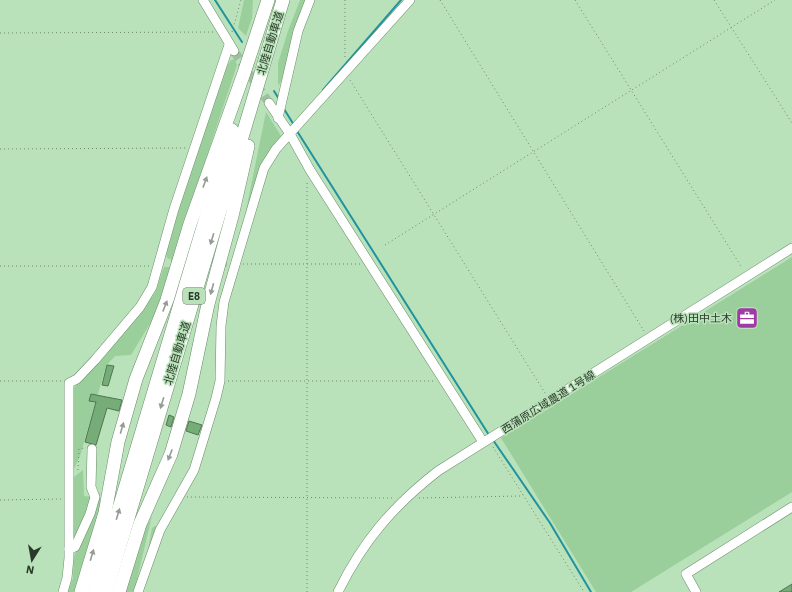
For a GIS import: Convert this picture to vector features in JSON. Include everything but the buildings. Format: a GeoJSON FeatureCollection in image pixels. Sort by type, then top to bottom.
{"type":"FeatureCollection","features":[{"type":"Feature","properties":{"kind":"highway"},"geometry":{"type":"LineString","coordinates":[[81,592],[105,513],[118,442],[136,379],[167,300],[192,217],[269,0]]}},
{"type":"Feature","properties":{"kind":"highway","name":"北陸自動車道"},"geometry":{"type":"LineString","coordinates":[[94,592],[269,0]]}},
{"type":"Feature","properties":{"kind":"highway","name":"北陸自動車道"},"geometry":{"type":"LineString","coordinates":[[106,592],[283,0]]}},
{"type":"Feature","properties":{"kind":"highway"},"geometry":{"type":"LineString","coordinates":[[119,592],[140,524],[171,454],[190,394],[208,304],[232,216],[269,46]]}},
{"type":"Feature","properties":{"kind":"street"},"geometry":{"type":"LineString","coordinates":[[63,592],[69,569],[68,473],[70,383],[77,379],[95,360],[140,307],[152,286],[160,264],[174,209],[194,148],[232,48],[203,0]]}},
{"type":"Feature","properties":{"kind":"street"},"geometry":{"type":"LineString","coordinates":[[278,118],[298,31],[310,0]]}},
{"type":"Feature","properties":{"kind":"street"},"geometry":{"type":"LineString","coordinates":[[138,592],[160,530],[196,464],[216,398],[220,381],[222,315],[232,263],[264,168],[276,150],[410,0]]}},
{"type":"Feature","properties":{"kind":"street"},"geometry":{"type":"LineString","coordinates":[[269,103],[290,134],[310,170],[483,442]]}},
{"type":"Feature","properties":{"kind":"street","name":"西蒲原広域農道 1号線"},"geometry":{"type":"LineString","coordinates":[[338,592],[348,572],[376,529],[405,498],[438,471],[792,248]]}},
{"type":"Feature","properties":{"kind":"street"},"geometry":{"type":"LineString","coordinates":[[160,264],[171,262]]}},
{"type":"Feature","properties":{"kind":"street"},"geometry":{"type":"LineString","coordinates":[[69,549],[75,547],[90,514],[95,497],[95,493],[91,488],[92,449]]}},
{"type":"Feature","properties":{"kind":"street"},"geometry":{"type":"LineString","coordinates":[[696,592],[686,574],[792,507]]}},
{"type":"Feature","properties":{"kind":"path"},"geometry":{"type":"LineString","coordinates":[[232,48],[241,0]]}},
{"type":"Feature","properties":{"kind":"path"},"geometry":{"type":"LineString","coordinates":[[345,0],[344,55],[348,68],[434,214],[550,400]]}},
{"type":"Feature","properties":{"kind":"path"},"geometry":{"type":"LineString","coordinates":[[440,0],[648,338]]}},
{"type":"Feature","properties":{"kind":"path"},"geometry":{"type":"LineString","coordinates":[[575,0],[747,276]]}},
{"type":"Feature","properties":{"kind":"path"},"geometry":{"type":"LineString","coordinates":[[714,0],[792,123]]}},
{"type":"Feature","properties":{"kind":"path"},"geometry":{"type":"LineString","coordinates":[[385,245],[775,0]]}},
{"type":"Feature","properties":{"kind":"path"},"geometry":{"type":"LineString","coordinates":[[0,33],[222,32]]}},
{"type":"Feature","properties":{"kind":"path"},"geometry":{"type":"LineString","coordinates":[[0,150],[194,148]]}},
{"type":"Feature","properties":{"kind":"path"},"geometry":{"type":"LineString","coordinates":[[307,592],[307,173],[310,170]]}},
{"type":"Feature","properties":{"kind":"path"},"geometry":{"type":"LineString","coordinates":[[232,263],[370,265]]}},
{"type":"Feature","properties":{"kind":"path"},"geometry":{"type":"LineString","coordinates":[[0,266],[160,264]]}},
{"type":"Feature","properties":{"kind":"path"},"geometry":{"type":"LineString","coordinates":[[0,380],[66,381],[70,383]]}},
{"type":"Feature","properties":{"kind":"path"},"geometry":{"type":"LineString","coordinates":[[220,381],[444,381]]}},
{"type":"Feature","properties":{"kind":"path"},"geometry":{"type":"LineString","coordinates":[[483,442],[491,445],[524,494],[584,592]]}},
{"type":"Feature","properties":{"kind":"path"},"geometry":{"type":"LineString","coordinates":[[68,473],[74,473],[78,470],[79,449],[92,449]]}},
{"type":"Feature","properties":{"kind":"path"},"geometry":{"type":"LineString","coordinates":[[181,494],[189,498],[307,499],[520,496],[524,494]]}},
{"type":"Feature","properties":{"kind":"path"},"geometry":{"type":"LineString","coordinates":[[0,500],[68,499]]}},
{"type":"Feature","properties":{"kind":"green space"},"geometry":{"type":"Polygon","coordinates":[[[244,0],[253,0],[252,18],[246,36],[238,28],[244,0]]]}},
{"type":"Feature","properties":{"kind":"green space"},"geometry":{"type":"Polygon","coordinates":[[[300,0],[308,0],[284,77],[278,86],[278,63],[300,0]]]}},
{"type":"Feature","properties":{"kind":"green space"},"geometry":{"type":"Polygon","coordinates":[[[235,59],[237,65],[173,258],[168,259],[166,255],[189,174],[225,69],[231,60],[235,59]]]}},
{"type":"Feature","properties":{"kind":"green space"},"geometry":{"type":"Polygon","coordinates":[[[266,112],[281,136],[265,160],[244,220],[266,112]]]}},
{"type":"Feature","properties":{"kind":"green space"},"geometry":{"type":"Polygon","coordinates":[[[792,257],[792,492],[631,592],[596,592],[501,438],[792,257]]]}},
{"type":"Feature","properties":{"kind":"green space"},"geometry":{"type":"Polygon","coordinates":[[[164,267],[171,267],[157,312],[131,355],[115,356],[106,366],[80,456],[73,471],[74,388],[143,309],[155,293],[164,267]]]}},
{"type":"Feature","properties":{"kind":"green space"},"geometry":{"type":"Polygon","coordinates":[[[83,470],[84,496],[92,497],[74,543],[74,477],[83,470]]]}},
{"type":"Feature","properties":{"kind":"green space"},"geometry":{"type":"Polygon","coordinates":[[[100,492],[100,507],[75,592],[68,592],[73,578],[74,556],[91,523],[100,492]]]}},
{"type":"Feature","properties":{"kind":"green space"},"geometry":{"type":"Polygon","coordinates":[[[152,516],[134,592],[125,592],[142,535],[152,516]]]}},
{"type":"Feature","properties":{"kind":"green space"},"geometry":{"type":"Polygon","coordinates":[[[159,526],[145,565],[152,528],[159,526]]]}},
{"type":"Feature","properties":{"kind":"waterway"},"geometry":{"type":"LineString","coordinates":[[215,0],[242,42]]}},
{"type":"Feature","properties":{"kind":"waterway"},"geometry":{"type":"LineString","coordinates":[[323,90],[401,0]]}},
{"type":"Feature","properties":{"kind":"waterway"},"geometry":{"type":"LineString","coordinates":[[274,91],[279,99]]}},
{"type":"Feature","properties":{"kind":"waterway"},"geometry":{"type":"LineString","coordinates":[[284,109],[294,125]]}},
{"type":"Feature","properties":{"kind":"waterway"},"geometry":{"type":"LineString","coordinates":[[297,131],[489,435]]}},
{"type":"Feature","properties":{"kind":"waterway"},"geometry":{"type":"LineString","coordinates":[[493,440],[550,523],[591,592]]}},
{"type":"Feature","properties":{"kind":"tunnel"},"geometry":{"type":"LineString","coordinates":[[234,51],[269,103]]}},
{"type":"Feature","properties":{"kind":"tunnel"},"geometry":{"type":"LineString","coordinates":[[171,262],[227,262]]}},
{"type":"Feature","properties":{"kind":"place","name":"(株)田中土木"},"geometry":{"type":"Point","coordinates":[747,318]}}]}
